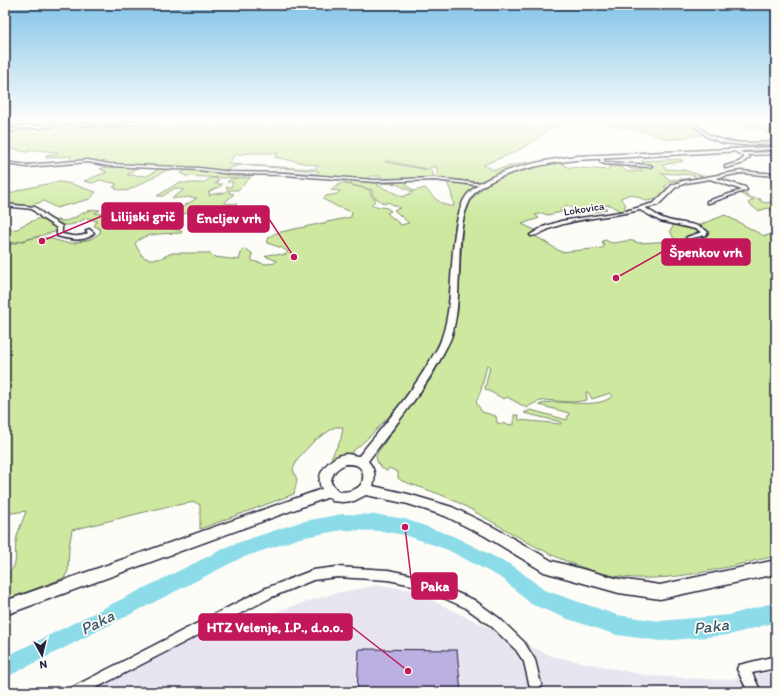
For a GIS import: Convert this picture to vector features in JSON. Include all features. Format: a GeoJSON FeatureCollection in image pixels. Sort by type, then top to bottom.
{"type":"FeatureCollection","features":[{"type":"Feature","properties":{"kind":"main road"},"geometry":{"type":"LineString","coordinates":[[361,462],[424,380],[446,339],[453,315],[456,249],[460,220],[469,196],[484,183],[507,173],[533,165],[577,158],[668,154]]}},
{"type":"Feature","properties":{"kind":"main road"},"geometry":{"type":"LineString","coordinates":[[345,459],[361,462],[368,470],[370,480],[365,490],[357,495],[347,498],[336,497],[325,486],[324,479],[331,466],[345,459]]}},
{"type":"Feature","properties":{"kind":"main road"},"geometry":{"type":"LineString","coordinates":[[365,490],[408,499],[448,511],[490,532],[549,567],[619,586],[660,592],[776,567]]}},
{"type":"Feature","properties":{"kind":"main road"},"geometry":{"type":"LineString","coordinates":[[5,608],[296,502],[330,492]]}},
{"type":"Feature","properties":{"kind":"street"},"geometry":{"type":"LineString","coordinates":[[743,154],[759,154]]}},
{"type":"Feature","properties":{"kind":"street"},"geometry":{"type":"LineString","coordinates":[[726,167],[746,163],[748,157],[743,154]]}},
{"type":"Feature","properties":{"kind":"street"},"geometry":{"type":"LineString","coordinates":[[602,157],[602,162],[609,164],[650,166]]}},
{"type":"Feature","properties":{"kind":"street"},"geometry":{"type":"LineString","coordinates":[[5,163],[27,166],[88,161],[134,166],[199,168],[231,173],[284,174],[375,181],[436,179],[476,184],[484,183]]}},
{"type":"Feature","properties":{"kind":"street"},"geometry":{"type":"LineString","coordinates":[[743,172],[752,170],[751,168]]}},
{"type":"Feature","properties":{"kind":"street","name":"Lokovica"},"geometry":{"type":"LineString","coordinates":[[532,236],[545,228],[562,222],[626,212],[659,203],[669,191],[678,184],[743,172],[776,175]]}},
{"type":"Feature","properties":{"kind":"street"},"geometry":{"type":"LineString","coordinates":[[709,178],[745,189],[739,193],[709,202]]}},
{"type":"Feature","properties":{"kind":"street"},"geometry":{"type":"LineString","coordinates":[[5,205],[33,208],[45,218],[60,227],[59,235],[82,238],[89,236],[91,233],[89,231]]}},
{"type":"Feature","properties":{"kind":"street"},"geometry":{"type":"LineString","coordinates":[[640,208],[649,211],[662,220],[699,228],[705,232],[704,234],[689,238]]}},
{"type":"Feature","properties":{"kind":"street"},"geometry":{"type":"LineString","coordinates":[[74,692],[268,593],[313,575],[337,572],[388,575],[417,581],[470,604],[495,622],[520,646],[529,660],[537,692]]}},
{"type":"Feature","properties":{"kind":"street"},"geometry":{"type":"LineString","coordinates":[[755,692],[743,669],[776,662]]}},
{"type":"Feature","properties":{"kind":"shaded area"},"geometry":{"type":"Polygon","coordinates":[[[380,585],[412,590],[464,616],[552,656],[649,676],[724,680],[776,671],[776,692],[90,692],[189,639],[335,593],[380,585]]]}},
{"type":"Feature","properties":{"kind":"green space"},"geometry":{"type":"Polygon","coordinates":[[[55,154],[247,154],[234,155],[229,164],[314,169],[319,166],[274,157],[277,154],[511,154],[483,165],[494,170],[527,162],[530,164],[479,182],[438,178],[437,167],[427,169],[387,161],[385,162],[432,171],[434,178],[381,180],[381,176],[370,176],[369,180],[274,173],[275,171],[317,174],[319,171],[240,165],[222,171],[202,168],[113,164],[89,160],[70,161],[71,156],[46,158],[46,155],[55,154]]]}},
{"type":"Feature","properties":{"kind":"green space"},"geometry":{"type":"Polygon","coordinates":[[[680,159],[683,161],[662,165],[666,169],[684,170],[705,177],[686,181],[670,182],[664,187],[669,189],[660,198],[647,201],[631,194],[620,198],[626,205],[624,207],[627,209],[635,209],[621,212],[610,205],[598,206],[607,209],[595,212],[591,209],[574,210],[567,205],[560,210],[562,212],[547,215],[543,213],[535,215],[539,218],[522,224],[537,231],[530,236],[537,237],[561,252],[603,248],[604,246],[602,241],[606,240],[613,243],[629,241],[638,243],[675,241],[670,231],[675,224],[696,228],[703,232],[684,237],[684,239],[699,244],[710,242],[700,236],[707,233],[702,227],[697,226],[725,215],[764,236],[773,234],[776,236],[776,556],[706,572],[653,578],[635,578],[612,575],[589,570],[567,561],[523,540],[454,500],[402,481],[398,478],[398,472],[389,468],[387,471],[380,467],[376,455],[410,405],[431,379],[443,356],[453,330],[458,312],[463,220],[472,199],[485,185],[506,174],[559,161],[567,167],[609,170],[609,166],[620,166],[627,172],[643,171],[640,169],[631,169],[625,165],[644,165],[642,161],[680,159]],[[661,173],[670,180],[696,178],[693,175],[661,173]],[[487,365],[481,390],[476,402],[482,412],[496,416],[497,423],[514,425],[514,415],[518,415],[519,420],[561,424],[561,422],[524,413],[531,410],[567,420],[569,413],[539,405],[556,402],[586,404],[596,403],[605,401],[613,396],[610,393],[592,399],[588,392],[586,392],[587,400],[571,402],[548,400],[532,404],[527,408],[507,397],[504,399],[485,389],[490,366],[487,365]]]}},
{"type":"Feature","properties":{"kind":"green space"},"geometry":{"type":"Polygon","coordinates":[[[110,166],[135,167],[132,172],[127,175],[147,176],[161,168],[169,169],[127,191],[115,189],[116,187],[113,187],[117,184],[100,180],[92,183],[84,181],[107,172],[100,169],[110,166]]]}},
{"type":"Feature","properties":{"kind":"green space"},"geometry":{"type":"Polygon","coordinates":[[[188,169],[262,174],[224,178],[186,176],[181,173],[188,169]]]}},
{"type":"Feature","properties":{"kind":"green space"},"geometry":{"type":"Polygon","coordinates":[[[251,177],[238,190],[230,190],[229,193],[234,194],[224,203],[237,204],[227,214],[195,210],[176,217],[175,220],[167,223],[166,227],[182,231],[181,233],[156,234],[143,237],[135,244],[142,256],[148,259],[159,259],[172,253],[208,253],[215,257],[239,260],[242,250],[245,249],[252,253],[252,261],[266,264],[275,263],[277,261],[265,256],[272,254],[285,255],[288,252],[282,248],[267,243],[269,237],[276,233],[351,217],[352,212],[323,199],[326,196],[337,194],[340,191],[331,190],[343,182],[346,184],[370,190],[371,196],[376,200],[371,205],[387,208],[391,211],[387,213],[401,225],[409,223],[394,210],[400,208],[388,202],[385,204],[373,196],[372,190],[346,183],[345,180],[408,181],[406,185],[414,191],[425,188],[438,201],[450,206],[454,206],[451,192],[446,180],[474,186],[475,188],[465,196],[458,212],[453,242],[448,318],[443,335],[434,353],[423,372],[396,408],[381,425],[353,451],[337,459],[331,458],[341,439],[343,427],[335,427],[314,441],[299,457],[293,469],[297,480],[294,494],[200,529],[200,505],[195,502],[165,507],[72,530],[69,547],[68,571],[64,578],[5,600],[5,576],[10,572],[15,564],[17,538],[26,511],[5,514],[5,246],[37,237],[49,238],[66,243],[74,243],[91,239],[100,233],[100,229],[94,226],[97,221],[87,218],[71,225],[63,225],[52,222],[57,220],[68,220],[93,210],[100,210],[95,213],[119,213],[118,215],[108,219],[116,225],[151,221],[168,216],[197,198],[172,198],[184,190],[175,188],[163,196],[157,196],[178,183],[203,183],[211,178],[217,178],[217,180],[219,180],[215,184],[222,184],[221,186],[208,192],[210,193],[209,196],[224,193],[228,190],[226,187],[231,187],[233,182],[227,182],[230,179],[251,177]],[[380,183],[377,185],[403,197],[413,192],[396,184],[380,183]]]}},
{"type":"Feature","properties":{"kind":"green space"},"geometry":{"type":"Polygon","coordinates":[[[56,182],[72,184],[96,192],[90,199],[56,208],[44,201],[29,206],[5,205],[7,195],[19,190],[56,182]]]}},
{"type":"Feature","properties":{"kind":"green space"},"geometry":{"type":"Polygon","coordinates":[[[743,193],[752,198],[761,199],[759,200],[765,203],[776,201],[776,213],[768,208],[758,211],[748,203],[753,200],[741,194],[743,193]]]}},
{"type":"Feature","properties":{"kind":"green space"},"geometry":{"type":"Polygon","coordinates":[[[42,217],[56,226],[58,231],[5,245],[5,230],[18,229],[21,226],[42,217]]]}},
{"type":"Feature","properties":{"kind":"building"},"geometry":{"type":"Polygon","coordinates":[[[359,649],[457,650],[461,692],[357,692],[359,649]]]}},
{"type":"Feature","properties":{"kind":"waterway","name":"Paka"},"geometry":{"type":"LineString","coordinates":[[5,668],[237,551],[300,530],[342,522],[380,523],[405,527],[453,544],[509,573],[538,597],[568,609],[617,625],[660,631],[729,625],[776,612]]}},
{"type":"Feature","properties":{"kind":"place","name":"Lilijski grič"},"geometry":{"type":"Point","coordinates":[42,241]}},
{"type":"Feature","properties":{"kind":"place","name":"Encljev vrh"},"geometry":{"type":"Point","coordinates":[294,257]}},
{"type":"Feature","properties":{"kind":"place","name":"Špenkov vrh"},"geometry":{"type":"Point","coordinates":[616,278]}},
{"type":"Feature","properties":{"kind":"place","name":"Paka"},"geometry":{"type":"Point","coordinates":[405,527]}},
{"type":"Feature","properties":{"kind":"place","name":"HTZ Velenje, I.P., d.o.o."},"geometry":{"type":"Point","coordinates":[408,671]}}]}
